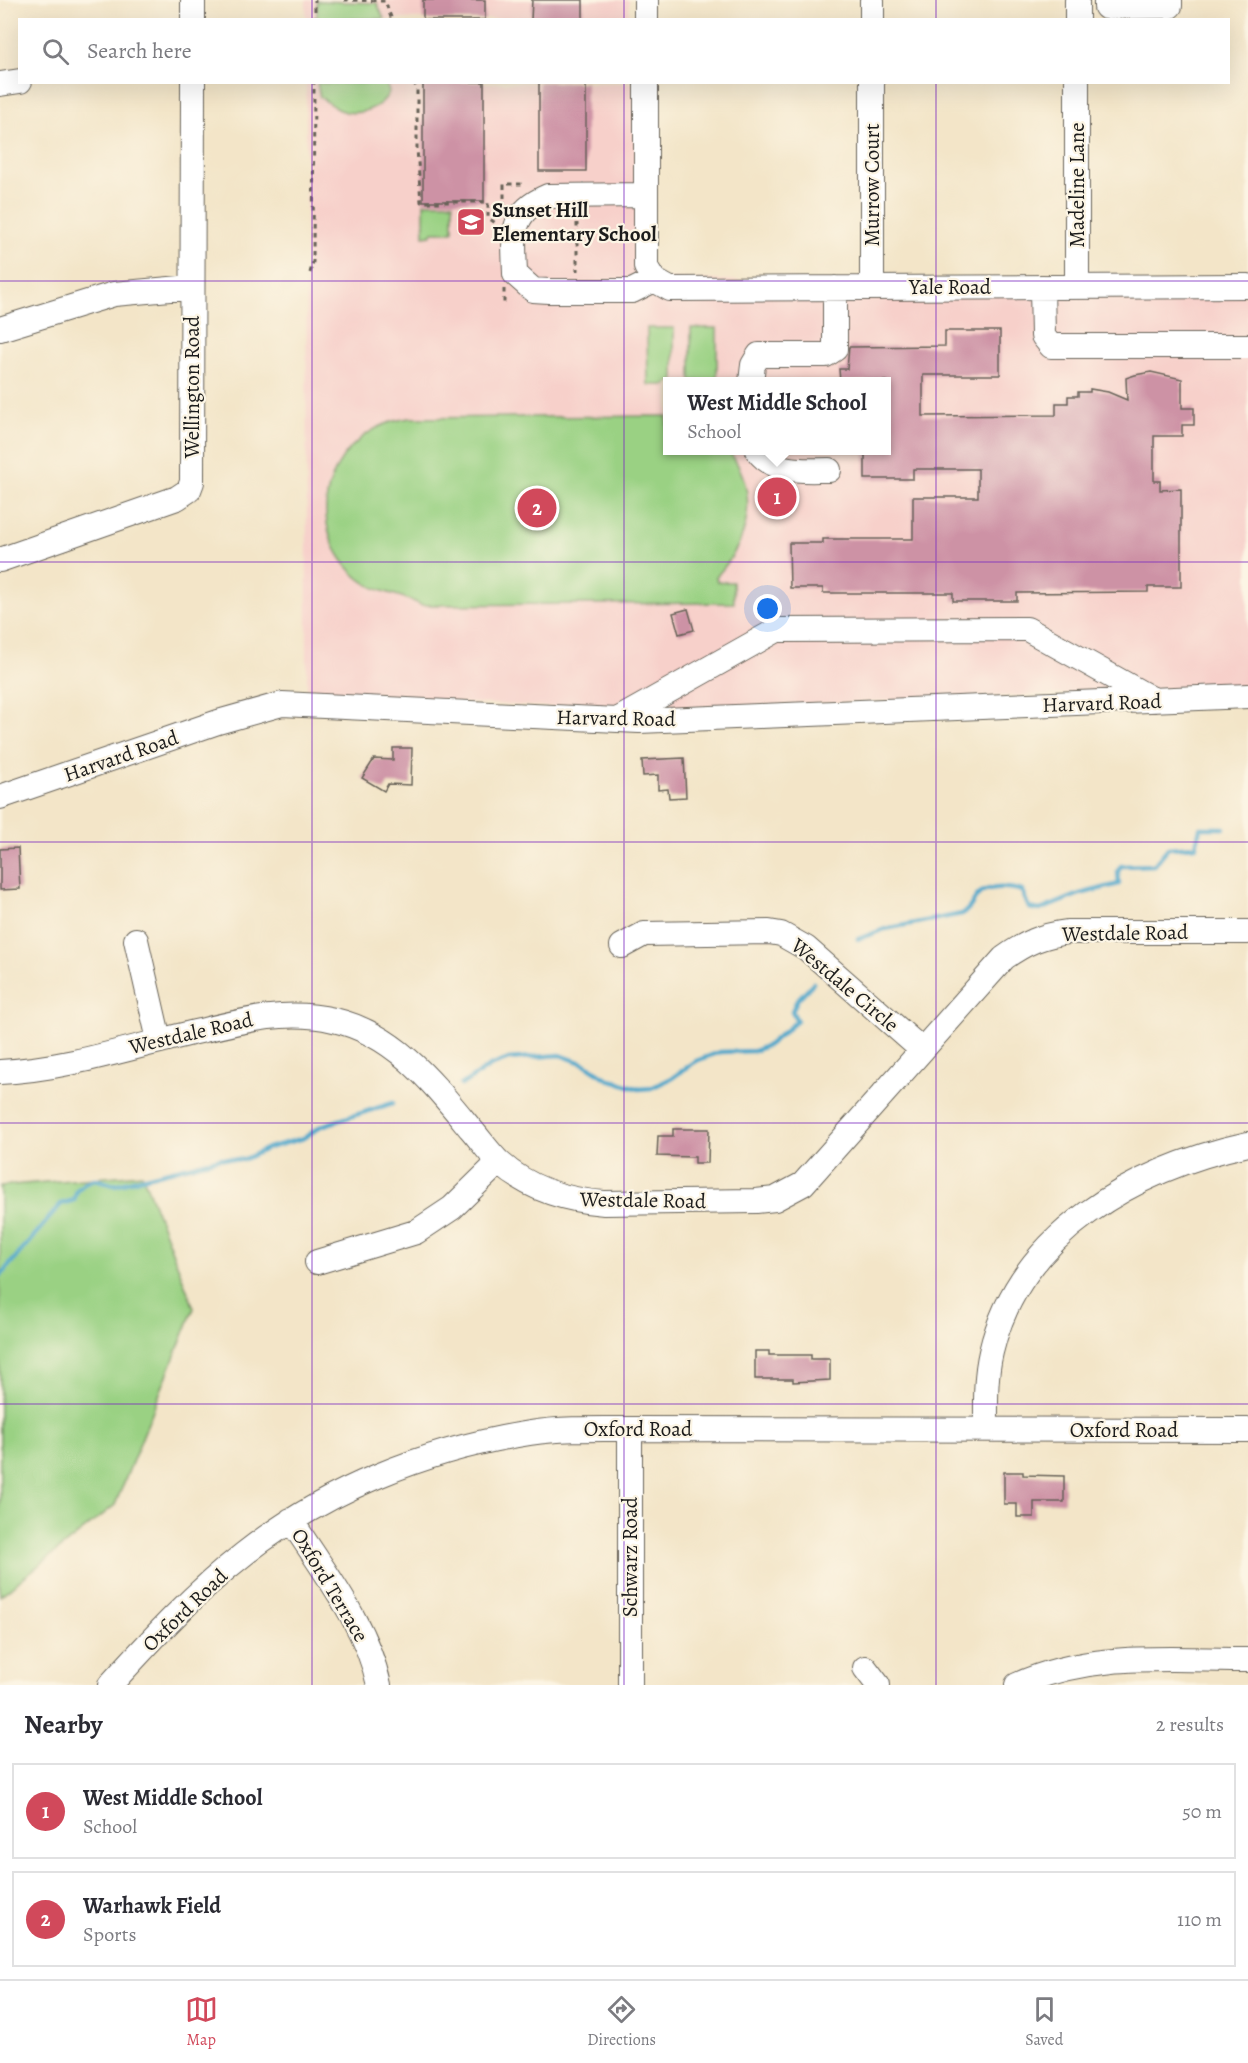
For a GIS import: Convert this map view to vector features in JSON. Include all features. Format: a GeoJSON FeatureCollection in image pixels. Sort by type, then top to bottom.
{"type":"FeatureCollection","features":[{"type":"Feature","properties":{"kind":"street"},"geometry":{"type":"LineString","coordinates":[[193,0],[193,18]]}},
{"type":"Feature","properties":{"kind":"street"},"geometry":{"type":"LineString","coordinates":[[646,0],[646,18]]}},
{"type":"Feature","properties":{"kind":"street"},"geometry":{"type":"LineString","coordinates":[[872,0],[872,18]]}},
{"type":"Feature","properties":{"kind":"street"},"geometry":{"type":"LineString","coordinates":[[1077,0],[1077,18]]}},
{"type":"Feature","properties":{"kind":"street"},"geometry":{"type":"LineString","coordinates":[[1106,0],[1106,7],[1170,6],[1170,0]]}},
{"type":"Feature","properties":{"kind":"street"},"geometry":{"type":"LineString","coordinates":[[0,84],[18,81]]}},
{"type":"Feature","properties":{"kind":"street","name":"Wellington Road"},"geometry":{"type":"LineString","coordinates":[[0,560],[177,498],[189,490],[192,474],[193,84]]}},
{"type":"Feature","properties":{"kind":"street"},"geometry":{"type":"LineString","coordinates":[[646,84],[646,195],[646,267],[654,280],[632,291],[549,291],[533,290],[515,274],[514,229],[518,219],[533,202],[548,196],[646,195]]}},
{"type":"Feature","properties":{"kind":"street","name":"Murrow Court"},"geometry":{"type":"LineString","coordinates":[[872,84],[872,288]]}},
{"type":"Feature","properties":{"kind":"street","name":"Madeline Lane"},"geometry":{"type":"LineString","coordinates":[[1077,84],[1077,287]]}},
{"type":"Feature","properties":{"kind":"street","name":"Yale Road"},"geometry":{"type":"LineString","coordinates":[[654,280],[670,289],[1248,286]]}},
{"type":"Feature","properties":{"kind":"street"},"geometry":{"type":"LineString","coordinates":[[0,329],[79,302],[114,294],[192,287]]}},
{"type":"Feature","properties":{"kind":"street"},"geometry":{"type":"LineString","coordinates":[[1042,287],[1043,336],[1051,346],[1248,346]]}},
{"type":"Feature","properties":{"kind":"street"},"geometry":{"type":"LineString","coordinates":[[752,377],[753,365],[759,355],[826,355],[835,349],[835,288]]}},
{"type":"Feature","properties":{"kind":"street"},"geometry":{"type":"LineString","coordinates":[[760,455],[764,460],[777,467],[829,470]]}},
{"type":"Feature","properties":{"kind":"street"},"geometry":{"type":"LineString","coordinates":[[616,721],[777,630],[1027,629],[1154,700]]}},
{"type":"Feature","properties":{"kind":"street","name":"Harvard Road"},"geometry":{"type":"LineString","coordinates":[[0,797],[229,719],[282,705],[314,704],[616,721],[1248,696]]}},
{"type":"Feature","properties":{"kind":"street","name":"Westdale Circle"},"geometry":{"type":"LineString","coordinates":[[622,946],[645,934],[769,932],[782,934],[806,948],[922,1050]]}},
{"type":"Feature","properties":{"kind":"street","name":"Westdale Road"},"geometry":{"type":"LineString","coordinates":[[0,1072],[40,1068],[271,1015],[312,1016],[360,1028],[386,1042],[411,1062],[500,1162],[543,1190],[582,1201],[756,1202],[775,1199],[803,1184],[1004,958],[1032,940],[1049,934],[1068,932],[1248,932]]}},
{"type":"Feature","properties":{"kind":"street"},"geometry":{"type":"LineString","coordinates":[[136,940],[159,1040]]}},
{"type":"Feature","properties":{"kind":"street"},"geometry":{"type":"LineString","coordinates":[[986,1429],[988,1369],[998,1329],[1020,1286],[1048,1247],[1122,1190],[1178,1162],[1248,1144]]}},
{"type":"Feature","properties":{"kind":"street"},"geometry":{"type":"LineString","coordinates":[[317,1262],[416,1232],[453,1208],[500,1162]]}},
{"type":"Feature","properties":{"kind":"street","name":"Oxford Road"},"geometry":{"type":"LineString","coordinates":[[110,1685],[217,1577],[291,1520],[362,1483],[465,1447],[531,1433],[630,1429],[1248,1430]]}},
{"type":"Feature","properties":{"kind":"street","name":"Schwarz Road"},"geometry":{"type":"LineString","coordinates":[[630,1429],[630,1685]]}},
{"type":"Feature","properties":{"kind":"street","name":"Oxford Terrace"},"geometry":{"type":"LineString","coordinates":[[291,1520],[360,1630],[370,1653],[379,1685]]}},
{"type":"Feature","properties":{"kind":"street"},"geometry":{"type":"LineString","coordinates":[[1017,1685],[1061,1669],[1108,1661],[1248,1660]]}},
{"type":"Feature","properties":{"kind":"path"},"geometry":{"type":"LineString","coordinates":[[315,0],[315,18]]}},
{"type":"Feature","properties":{"kind":"path"},"geometry":{"type":"LineString","coordinates":[[344,0],[385,1],[391,18]]}},
{"type":"Feature","properties":{"kind":"path"},"geometry":{"type":"LineString","coordinates":[[310,273],[313,262],[314,84]]}},
{"type":"Feature","properties":{"kind":"path"},"geometry":{"type":"LineString","coordinates":[[415,84],[417,90],[417,149],[421,202],[488,202],[488,218],[503,229]]}},
{"type":"Feature","properties":{"kind":"path"},"geometry":{"type":"LineString","coordinates":[[509,213],[504,209],[504,184],[534,184]]}},
{"type":"Feature","properties":{"kind":"path"},"geometry":{"type":"LineString","coordinates":[[577,203],[577,276]]}},
{"type":"Feature","properties":{"kind":"shaded area"},"geometry":{"type":"Polygon","coordinates":[[[306,0],[629,0],[629,18],[306,18],[306,0]]]}},
{"type":"Feature","properties":{"kind":"shaded area"},"geometry":{"type":"Polygon","coordinates":[[[306,84],[635,84],[639,278],[1248,295],[1248,687],[618,711],[307,694],[306,84]]]}},
{"type":"Feature","properties":{"kind":"green space"},"geometry":{"type":"Polygon","coordinates":[[[317,1],[377,3],[384,18],[317,18],[317,1]]]}},
{"type":"Feature","properties":{"kind":"green space"},"geometry":{"type":"Polygon","coordinates":[[[317,84],[386,84],[389,92],[386,98],[375,107],[353,113],[337,109],[320,97],[317,84]]]}},
{"type":"Feature","properties":{"kind":"green space"},"geometry":{"type":"Polygon","coordinates":[[[424,203],[453,203],[453,232],[433,232],[431,235],[424,236],[424,203]]]}},
{"type":"Feature","properties":{"kind":"green space"},"geometry":{"type":"Polygon","coordinates":[[[647,328],[674,328],[674,377],[663,377],[663,385],[648,385],[647,328]]]}},
{"type":"Feature","properties":{"kind":"green space"},"geometry":{"type":"Polygon","coordinates":[[[691,328],[717,328],[717,377],[691,377],[691,328]]]}},
{"type":"Feature","properties":{"kind":"green space"},"geometry":{"type":"Polygon","coordinates":[[[663,416],[663,455],[732,455],[745,483],[747,516],[737,548],[716,577],[717,582],[733,582],[734,603],[421,605],[369,585],[352,572],[336,549],[327,525],[326,501],[332,477],[344,456],[362,438],[384,425],[410,418],[663,416]]]}},
{"type":"Feature","properties":{"kind":"green space"},"geometry":{"type":"Polygon","coordinates":[[[142,1174],[194,1308],[115,1505],[0,1596],[0,1186],[142,1174]]]}},
{"type":"Feature","properties":{"kind":"building"},"geometry":{"type":"Polygon","coordinates":[[[423,0],[485,0],[485,18],[423,18],[423,0]]]}},
{"type":"Feature","properties":{"kind":"building"},"geometry":{"type":"Polygon","coordinates":[[[532,0],[583,0],[583,18],[531,18],[532,0]]]}},
{"type":"Feature","properties":{"kind":"building"},"geometry":{"type":"Polygon","coordinates":[[[423,84],[484,84],[484,201],[423,201],[423,84]]]}},
{"type":"Feature","properties":{"kind":"building"},"geometry":{"type":"Polygon","coordinates":[[[539,84],[586,84],[586,171],[539,171],[539,84]]]}},
{"type":"Feature","properties":{"kind":"building"},"geometry":{"type":"Polygon","coordinates":[[[945,331],[1000,331],[1000,375],[923,375],[923,416],[1056,415],[1056,403],[1068,403],[1068,396],[1078,396],[1078,392],[1090,392],[1090,389],[1108,392],[1127,400],[1126,378],[1135,375],[1151,372],[1182,379],[1182,408],[1194,408],[1194,425],[1182,425],[1182,436],[1154,436],[1154,481],[1160,481],[1160,490],[1181,489],[1181,587],[1148,587],[1148,592],[1017,593],[1017,601],[953,601],[953,593],[823,593],[823,588],[790,588],[789,543],[823,543],[823,539],[913,539],[913,497],[978,497],[978,469],[913,469],[913,479],[865,479],[865,455],[891,455],[891,377],[840,377],[839,369],[847,369],[849,347],[945,346],[945,331]]]}},
{"type":"Feature","properties":{"kind":"building"},"geometry":{"type":"Polygon","coordinates":[[[688,609],[694,630],[679,634],[673,613],[688,609]]]}},
{"type":"Feature","properties":{"kind":"building"},"geometry":{"type":"Polygon","coordinates":[[[393,748],[412,748],[411,785],[388,784],[384,791],[362,778],[374,759],[393,760],[393,748]]]}},
{"type":"Feature","properties":{"kind":"building"},"geometry":{"type":"Polygon","coordinates":[[[684,758],[686,797],[669,798],[668,789],[658,790],[658,775],[643,776],[642,760],[684,758]]]}},
{"type":"Feature","properties":{"kind":"building"},"geometry":{"type":"Polygon","coordinates":[[[18,848],[20,889],[0,890],[0,849],[18,848]]]}},
{"type":"Feature","properties":{"kind":"building"},"geometry":{"type":"Polygon","coordinates":[[[673,1129],[709,1129],[708,1163],[695,1163],[695,1157],[657,1156],[658,1136],[673,1136],[673,1129]]]}},
{"type":"Feature","properties":{"kind":"building"},"geometry":{"type":"Polygon","coordinates":[[[755,1351],[769,1351],[769,1355],[811,1355],[811,1359],[830,1359],[830,1380],[793,1382],[793,1379],[755,1379],[755,1351]]]}},
{"type":"Feature","properties":{"kind":"building"},"geometry":{"type":"Polygon","coordinates":[[[1004,1472],[1064,1476],[1064,1502],[1034,1502],[1034,1517],[1017,1517],[1017,1504],[1004,1504],[1004,1472]]]}},
{"type":"Feature","properties":{"kind":"waterway"},"geometry":{"type":"LineString","coordinates":[[858,939],[885,929],[962,914],[981,892],[992,889],[1005,888],[1022,891],[1029,908],[1040,910],[1080,894],[1119,884],[1118,871],[1121,866],[1154,865],[1168,848],[1196,846],[1200,828],[1224,828]]}},
{"type":"Feature","properties":{"kind":"waterway"},"geometry":{"type":"LineString","coordinates":[[461,1085],[490,1066],[509,1059],[560,1055],[585,1064],[608,1079],[639,1089],[651,1088],[672,1078],[696,1061],[720,1052],[754,1051],[768,1045],[797,1021],[792,1011],[797,1000],[813,983]]}},
{"type":"Feature","properties":{"kind":"waterway"},"geometry":{"type":"LineString","coordinates":[[0,1276],[61,1204],[74,1200],[77,1190],[86,1182],[95,1179],[114,1185],[221,1158],[243,1160],[268,1148],[304,1138],[321,1126],[393,1103]]}},
{"type":"Feature","properties":{"kind":"place","name":"Sunset Hill Elementary School"},"geometry":{"type":"Point","coordinates":[471,222]}},
{"type":"Feature","properties":{"kind":"place","name":"West Middle School"},"geometry":{"type":"Point","coordinates":[777,497]}},
{"type":"Feature","properties":{"kind":"place","name":"Warhawk Field"},"geometry":{"type":"Point","coordinates":[537,508]}}]}
